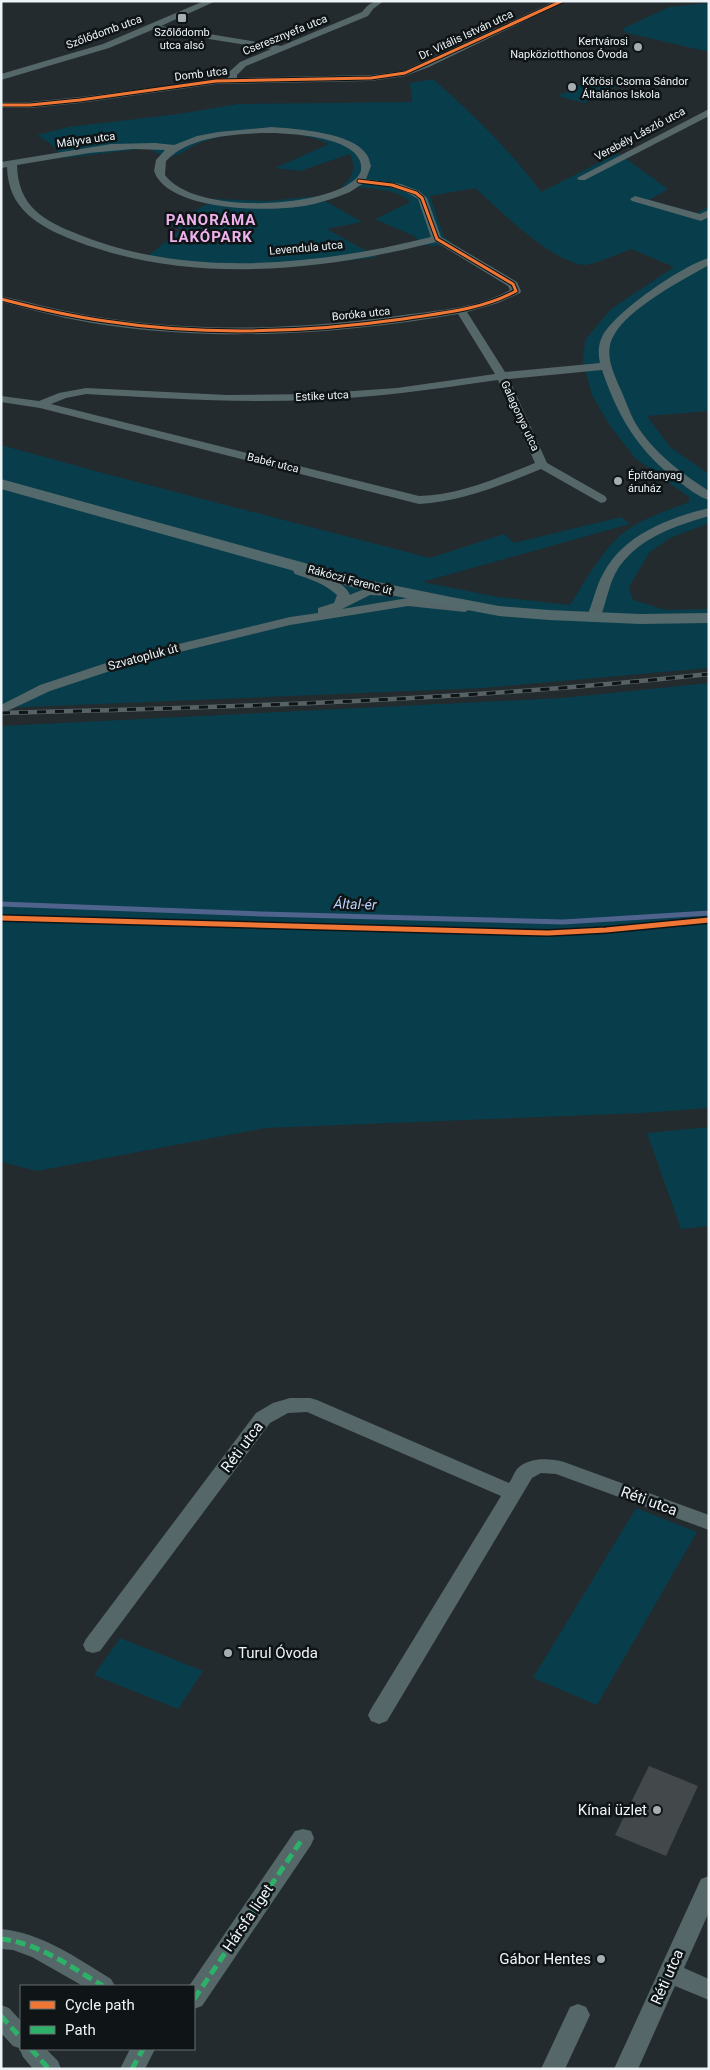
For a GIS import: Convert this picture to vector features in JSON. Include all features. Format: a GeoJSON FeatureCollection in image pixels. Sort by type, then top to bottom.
{"type":"FeatureCollection","features":[{"type":"Feature","properties":{"kind":"main road","name":"Rákóczi Ferenc út"},"geometry":{"type":"LineString","coordinates":[[1,484],[238,549],[364,587],[499,611],[593,618],[709,618]]}},
{"type":"Feature","properties":{"kind":"street","name":"Szőlődomb utca"},"geometry":{"type":"LineString","coordinates":[[1,77],[106,46],[212,1]]}},
{"type":"Feature","properties":{"kind":"street","name":"Cseresznyefa utca"},"geometry":{"type":"LineString","coordinates":[[233,80],[232,74],[238,68],[280,48],[365,14],[370,7],[380,1]]}},
{"type":"Feature","properties":{"kind":"street","name":"Dr. Vitális István utca"},"geometry":{"type":"LineString","coordinates":[[404,73],[426,65],[562,1]]}},
{"type":"Feature","properties":{"kind":"street"},"geometry":{"type":"LineString","coordinates":[[152,27],[280,48]]}},
{"type":"Feature","properties":{"kind":"street","name":"Domb utca"},"geometry":{"type":"LineString","coordinates":[[3,107],[97,98],[233,80],[371,78],[404,73]]}},
{"type":"Feature","properties":{"kind":"street","name":"Verebély László utca"},"geometry":{"type":"LineString","coordinates":[[582,178],[709,112]]}},
{"type":"Feature","properties":{"kind":"street"},"geometry":{"type":"LineString","coordinates":[[274,130],[308,134],[338,141],[359,153],[366,167],[359,181],[337,194],[300,203],[258,206],[217,202],[180,191],[161,176],[159,167],[162,161],[176,148],[203,137],[233,132],[274,130]]}},
{"type":"Feature","properties":{"kind":"street","name":"Mályva utca"},"geometry":{"type":"LineString","coordinates":[[7,165],[87,151],[140,145],[176,148]]}},
{"type":"Feature","properties":{"kind":"street","name":"Levendula utca"},"geometry":{"type":"LineString","coordinates":[[7,165],[15,192],[20,201],[35,216],[80,240],[136,255],[197,263],[283,264],[371,254],[437,239]]}},
{"type":"Feature","properties":{"kind":"street"},"geometry":{"type":"LineString","coordinates":[[359,181],[402,188],[418,195],[422,198],[437,239]]}},
{"type":"Feature","properties":{"kind":"street"},"geometry":{"type":"LineString","coordinates":[[635,199],[701,218],[709,213]]}},
{"type":"Feature","properties":{"kind":"street","name":"Boróka utca"},"geometry":{"type":"LineString","coordinates":[[2,300],[114,323],[202,330],[274,331],[374,324],[460,309],[516,291],[513,284],[437,239]]}},
{"type":"Feature","properties":{"kind":"street"},"geometry":{"type":"LineString","coordinates":[[709,261],[648,299],[618,322],[608,336],[604,346],[605,366],[636,433],[660,461],[709,496]]}},
{"type":"Feature","properties":{"kind":"street","name":"Galagonya utca"},"geometry":{"type":"LineString","coordinates":[[460,309],[502,376],[542,465],[601,499]]}},
{"type":"Feature","properties":{"kind":"street","name":"Estike utca"},"geometry":{"type":"LineString","coordinates":[[40,405],[56,397],[78,392],[276,399],[397,390],[502,376],[605,366]]}},
{"type":"Feature","properties":{"kind":"street","name":"Babér utca"},"geometry":{"type":"LineString","coordinates":[[1,399],[40,405],[419,500],[456,495],[542,465]]}},
{"type":"Feature","properties":{"kind":"street"},"geometry":{"type":"LineString","coordinates":[[593,618],[610,573],[626,552],[665,528],[709,512]]}},
{"type":"Feature","properties":{"kind":"street"},"geometry":{"type":"LineString","coordinates":[[238,549],[319,578],[337,587],[344,594],[337,610]]}},
{"type":"Feature","properties":{"kind":"street"},"geometry":{"type":"LineString","coordinates":[[337,610],[358,607],[364,587]]}},
{"type":"Feature","properties":{"kind":"street","name":"Szvatopluk út"},"geometry":{"type":"LineString","coordinates":[[1,710],[45,688],[126,661],[337,610],[408,602],[499,611]]}},
{"type":"Feature","properties":{"kind":"street","name":"Réti utca"},"geometry":{"type":"LineString","coordinates":[[93,1646],[263,1418],[276,1408],[294,1403],[310,1405],[513,1493]]}},
{"type":"Feature","properties":{"kind":"street","name":"Réti utca"},"geometry":{"type":"LineString","coordinates":[[379,1715],[525,1473],[540,1466],[557,1467],[709,1523]]}},
{"type":"Feature","properties":{"kind":"street","name":"Hársfa liget"},"geometry":{"type":"LineString","coordinates":[[195,1997],[303,1838]]}},
{"type":"Feature","properties":{"kind":"street","name":"Réti utca"},"geometry":{"type":"LineString","coordinates":[[626,2069],[709,1886]]}},
{"type":"Feature","properties":{"kind":"street"},"geometry":{"type":"LineString","coordinates":[[1,1939],[11,1939],[41,1950],[101,1985]]}},
{"type":"Feature","properties":{"kind":"street"},"geometry":{"type":"LineString","coordinates":[[669,1972],[709,1990]]}},
{"type":"Feature","properties":{"kind":"street"},"geometry":{"type":"LineString","coordinates":[[553,2069],[578,2015]]}},
{"type":"Feature","properties":{"kind":"street"},"geometry":{"type":"LineString","coordinates":[[1,2016],[20,2037]]}},
{"type":"Feature","properties":{"kind":"street"},"geometry":{"type":"LineString","coordinates":[[32,2050],[49,2069]]}},
{"type":"Feature","properties":{"kind":"street"},"geometry":{"type":"LineString","coordinates":[[132,2069],[142,2050]]}},
{"type":"Feature","properties":{"kind":"shaded area"},"geometry":{"type":"Polygon","coordinates":[[[709,3],[709,52],[627,33],[622,29],[669,7],[709,3]]]}},
{"type":"Feature","properties":{"kind":"shaded area"},"geometry":{"type":"Polygon","coordinates":[[[433,79],[490,133],[541,192],[618,153],[668,189],[649,200],[697,213],[709,206],[709,411],[647,416],[670,447],[709,474],[709,523],[670,538],[649,553],[629,587],[633,600],[666,610],[709,609],[709,668],[483,688],[1,708],[1,445],[430,558],[504,534],[514,543],[621,517],[630,524],[422,582],[498,597],[570,605],[601,557],[619,537],[642,521],[689,502],[689,497],[636,459],[610,426],[592,395],[583,362],[585,340],[611,309],[674,267],[631,249],[588,265],[571,261],[556,255],[526,234],[475,188],[430,196],[444,237],[452,242],[435,246],[423,245],[414,236],[375,219],[410,202],[404,197],[378,189],[342,186],[353,172],[350,154],[300,171],[275,168],[329,144],[297,134],[263,131],[246,132],[212,139],[197,144],[179,154],[170,156],[160,154],[148,148],[65,158],[48,142],[37,135],[68,127],[179,114],[238,104],[412,102],[410,83],[433,79]]]}},
{"type":"Feature","properties":{"kind":"shaded area"},"geometry":{"type":"Polygon","coordinates":[[[591,79],[618,86],[584,103],[558,96],[591,79]]]}},
{"type":"Feature","properties":{"kind":"shaded area"},"geometry":{"type":"Polygon","coordinates":[[[317,196],[362,222],[327,229],[377,257],[260,268],[203,267],[143,260],[181,229],[167,225],[217,199],[268,201],[317,196]]]}},
{"type":"Feature","properties":{"kind":"shaded area"},"geometry":{"type":"Polygon","coordinates":[[[709,683],[709,1108],[642,1113],[265,1128],[37,1171],[1,1162],[1,726],[562,698],[709,683]]]}},
{"type":"Feature","properties":{"kind":"shaded area"},"geometry":{"type":"Polygon","coordinates":[[[709,1127],[709,1226],[681,1229],[647,1133],[709,1127]]]}},
{"type":"Feature","properties":{"kind":"shaded area"},"geometry":{"type":"Polygon","coordinates":[[[636,1508],[697,1532],[597,1705],[533,1678],[636,1508]]]}},
{"type":"Feature","properties":{"kind":"shaded area"},"geometry":{"type":"Polygon","coordinates":[[[120,1638],[203,1671],[178,1709],[94,1675],[120,1638]]]}},
{"type":"Feature","properties":{"kind":"building","name":"Kínai üzlet"},"geometry":{"type":"Polygon","coordinates":[[[649,1766],[698,1786],[666,1856],[615,1835],[649,1766]]]}},
{"type":"Feature","properties":{"kind":"waterway","name":"Által-ér"},"geometry":{"type":"LineString","coordinates":[[1,904],[261,914],[563,922],[709,913]]}},
{"type":"Feature","properties":{"kind":"railway"},"geometry":{"type":"LineString","coordinates":[[1,713],[356,701],[533,690],[709,674]]}},
{"type":"Feature","properties":{"kind":"marked path"},"geometry":{"type":"LineString","coordinates":[[195,1998],[303,1838]]}},
{"type":"Feature","properties":{"kind":"marked path"},"geometry":{"type":"LineString","coordinates":[[1,1939],[13,1940],[40,1949],[101,1985]]}},
{"type":"Feature","properties":{"kind":"marked path"},"geometry":{"type":"LineString","coordinates":[[1,2016],[20,2037]]}},
{"type":"Feature","properties":{"kind":"marked path"},"geometry":{"type":"LineString","coordinates":[[32,2050],[49,2069]]}},
{"type":"Feature","properties":{"kind":"marked path"},"geometry":{"type":"LineString","coordinates":[[132,2069],[142,2050]]}},
{"type":"Feature","properties":{"kind":"cycle path"},"geometry":{"type":"LineString","coordinates":[[1,105],[30,105],[80,100],[216,81],[371,78],[405,73],[562,1]]}},
{"type":"Feature","properties":{"kind":"cycle path"},"geometry":{"type":"LineString","coordinates":[[1,299],[52,312],[157,328],[263,331],[316,329],[445,313],[483,305],[506,297],[516,291],[513,284],[437,239],[422,198],[416,193],[392,185],[359,181]]}},
{"type":"Feature","properties":{"kind":"cycle path"},"geometry":{"type":"LineString","coordinates":[[1,918],[548,933],[606,930],[709,920]]}},
{"type":"Feature","properties":{"kind":"place","name":"Szőlődomb utca alsó"},"geometry":{"type":"Point","coordinates":[182,18]}},
{"type":"Feature","properties":{"kind":"place","name":"Kertvárosi Napköziotthonos Óvoda"},"geometry":{"type":"Point","coordinates":[638,47]}},
{"type":"Feature","properties":{"kind":"place","name":"Kőrösi Csoma Sándor Általános Iskola"},"geometry":{"type":"Point","coordinates":[572,87]}},
{"type":"Feature","properties":{"kind":"place","name":"Építőanyag áruház"},"geometry":{"type":"Point","coordinates":[618,481]}},
{"type":"Feature","properties":{"kind":"place","name":"Turul Óvoda"},"geometry":{"type":"Point","coordinates":[228,1653]}},
{"type":"Feature","properties":{"kind":"place","name":"Kínai üzlet"},"geometry":{"type":"Point","coordinates":[657,1810]}},
{"type":"Feature","properties":{"kind":"place","name":"Gábor Hentes"},"geometry":{"type":"Point","coordinates":[601,1959]}},
{"type":"Feature","properties":{"kind":"district","name":"PANORÁMA LAKÓPARK"},"geometry":{"type":"Point","coordinates":[211,228]}}]}
